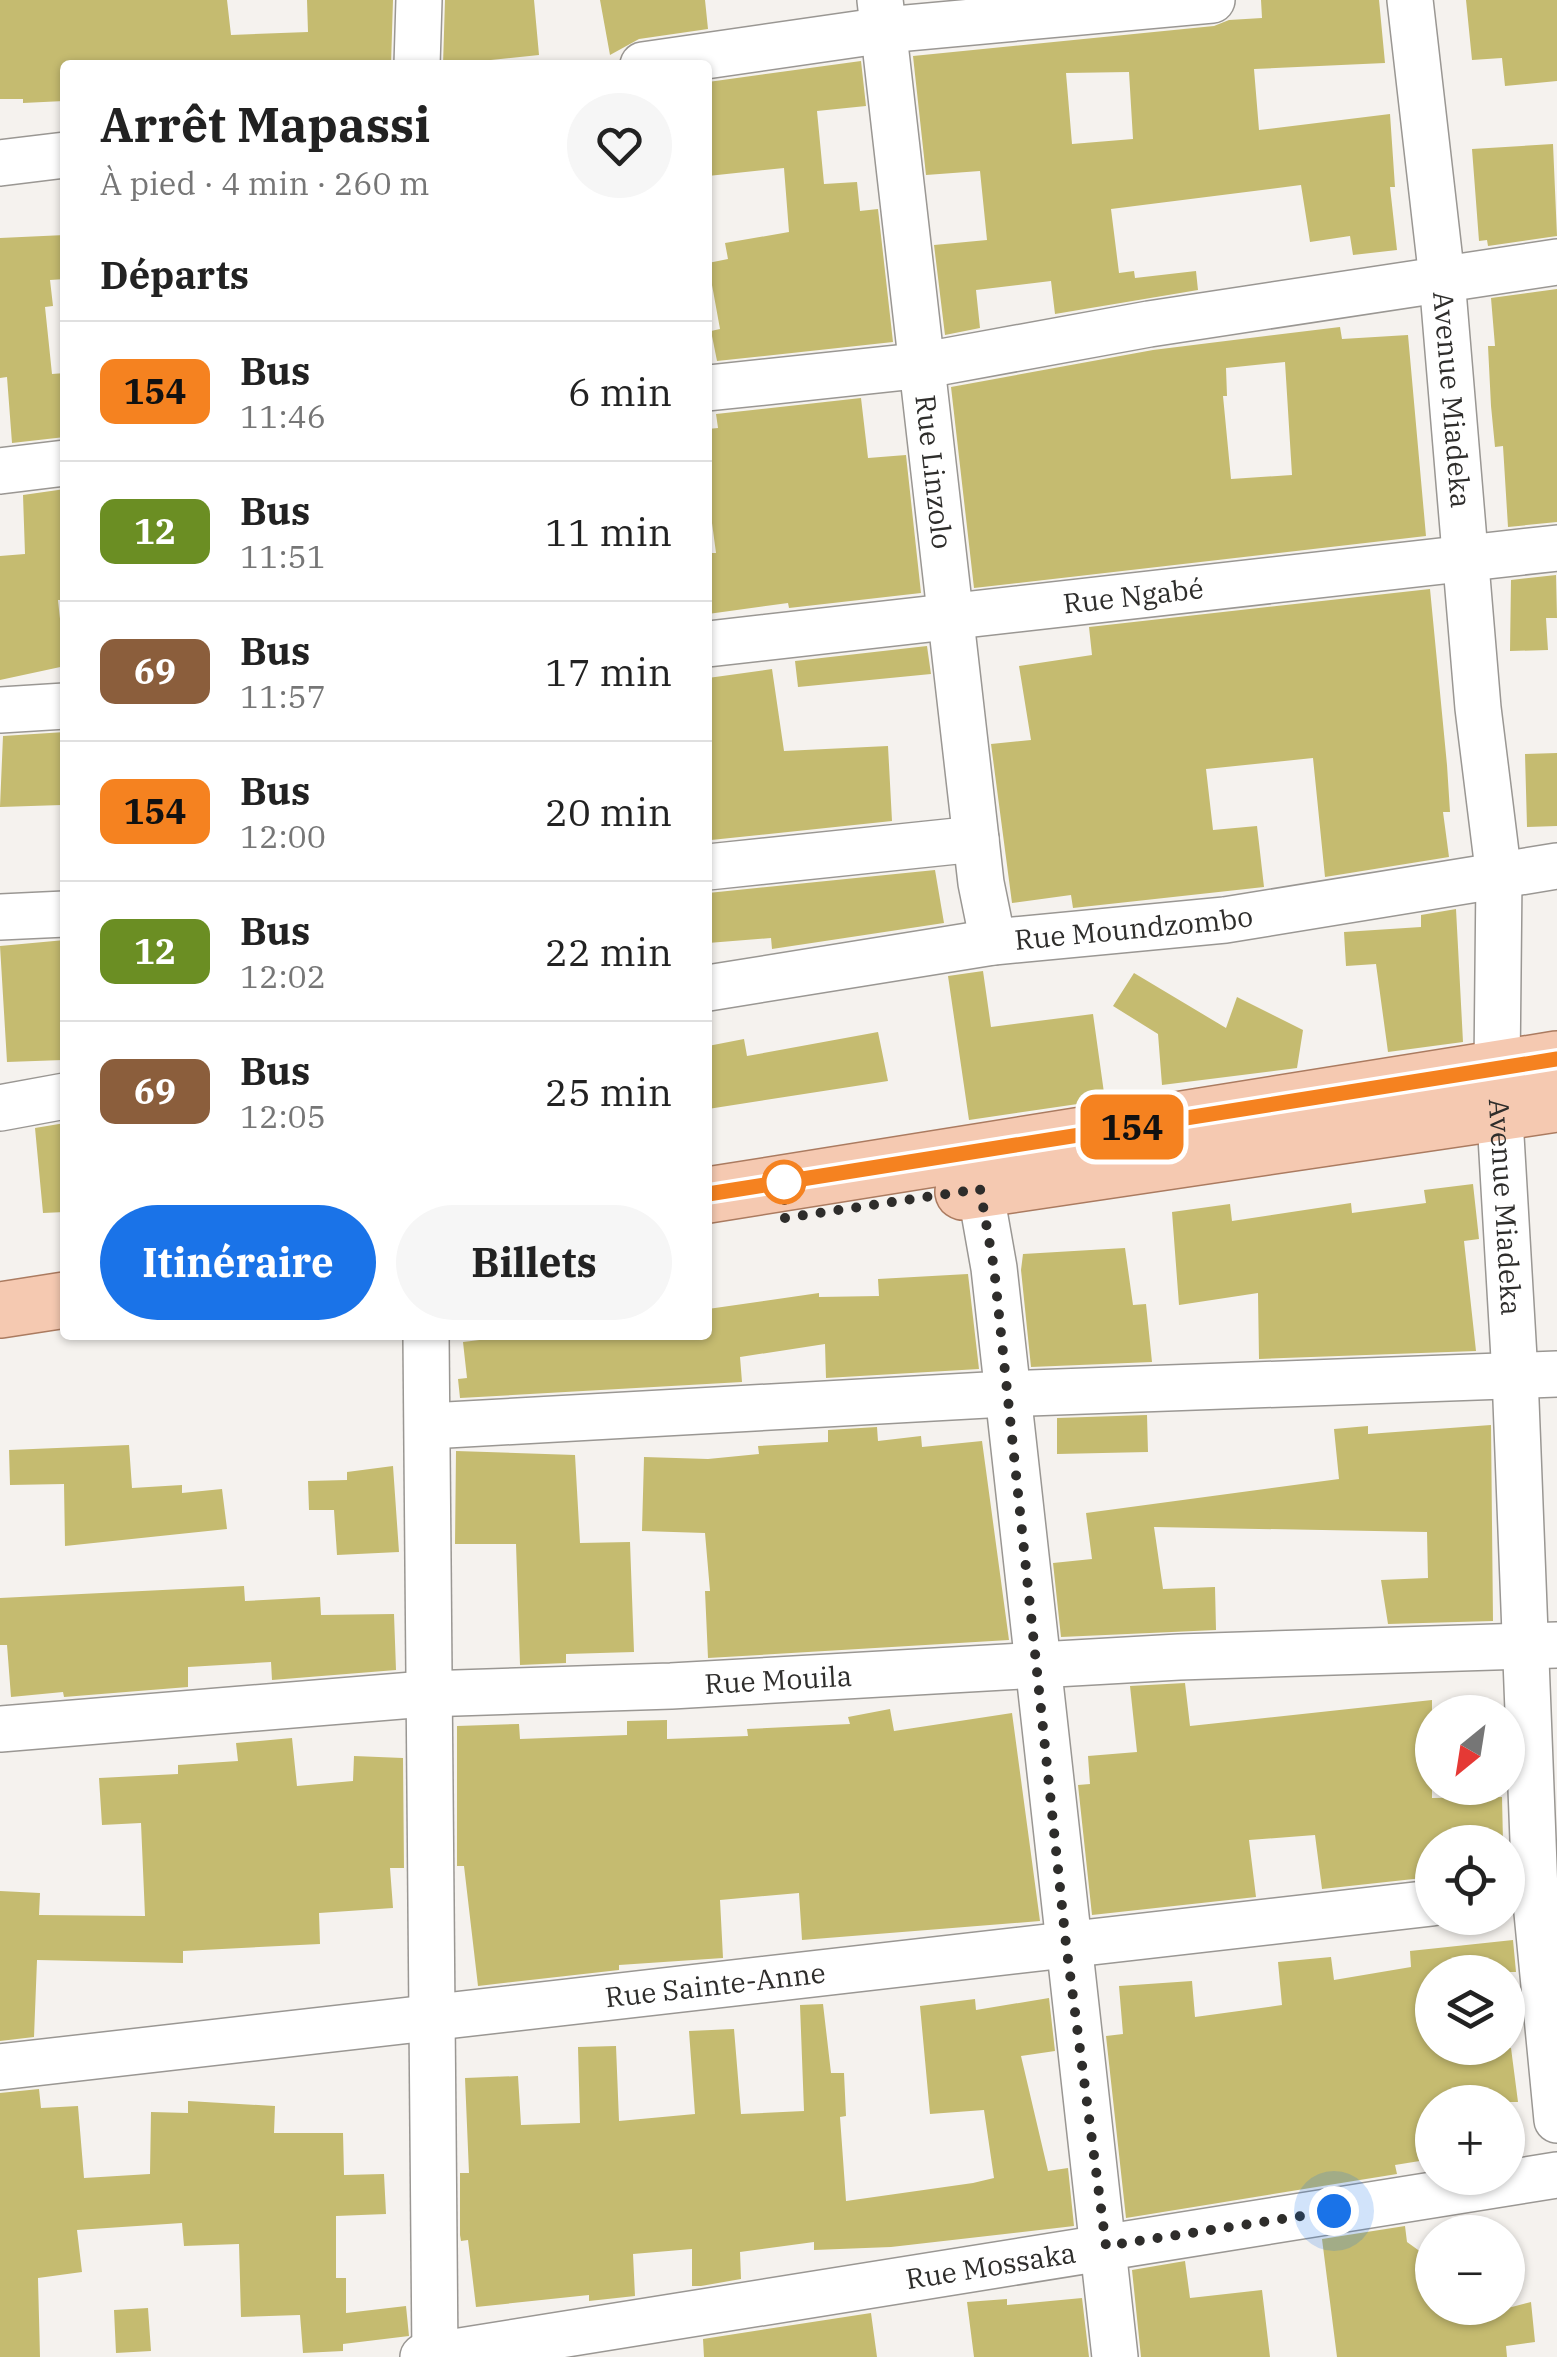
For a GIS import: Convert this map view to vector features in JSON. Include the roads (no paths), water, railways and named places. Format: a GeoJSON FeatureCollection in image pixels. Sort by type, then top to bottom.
{"type":"FeatureCollection","features":[{"type":"Feature","properties":{"kind":"main road"},"geometry":{"type":"LineString","coordinates":[[712,1229],[980,1189],[1498,1090],[1557,1059]]}},
{"type":"Feature","properties":{"kind":"main road"},"geometry":{"type":"LineString","coordinates":[[712,1193],[1498,1090],[1557,1104]]}},
{"type":"Feature","properties":{"kind":"main road"},"geometry":{"type":"LineString","coordinates":[[0,1310],[60,1301]]}},
{"type":"Feature","properties":{"kind":"main road"},"geometry":{"type":"LineString","coordinates":[[0,1344],[60,1335]]}},
{"type":"Feature","properties":{"kind":"street"},"geometry":{"type":"LineString","coordinates":[[417,60],[419,0]]}},
{"type":"Feature","properties":{"kind":"street"},"geometry":{"type":"LineString","coordinates":[[667,60],[883,15],[1212,0]]}},
{"type":"Feature","properties":{"kind":"street","name":"Avenue Miadeka"},"geometry":{"type":"LineString","coordinates":[[1410,0],[1442,279],[1464,557],[1499,877],[1498,1090],[1536,1374],[1540,1647],[1533,1892],[1557,2120]]}},
{"type":"Feature","properties":{"kind":"street","name":"Rue Linzolo"},"geometry":{"type":"LineString","coordinates":[[883,15],[949,615],[976,839],[993,942]]}},
{"type":"Feature","properties":{"kind":"street"},"geometry":{"type":"LineString","coordinates":[[0,163],[60,156]]}},
{"type":"Feature","properties":{"kind":"street"},"geometry":{"type":"LineString","coordinates":[[712,388],[924,365],[1149,324],[1557,262]]}},
{"type":"Feature","properties":{"kind":"street"},"geometry":{"type":"LineString","coordinates":[[0,471],[60,463]]}},
{"type":"Feature","properties":{"kind":"street","name":"Rue Ngabé"},"geometry":{"type":"LineString","coordinates":[[712,644],[1557,548]]}},
{"type":"Feature","properties":{"kind":"street"},"geometry":{"type":"LineString","coordinates":[[0,710],[60,706]]}},
{"type":"Feature","properties":{"kind":"street"},"geometry":{"type":"LineString","coordinates":[[712,867],[976,839]]}},
{"type":"Feature","properties":{"kind":"street","name":"Rue Moundzombo"},"geometry":{"type":"LineString","coordinates":[[712,987],[993,942],[1225,920],[1557,866]]}},
{"type":"Feature","properties":{"kind":"street"},"geometry":{"type":"LineString","coordinates":[[0,917],[60,914]]}},
{"type":"Feature","properties":{"kind":"street"},"geometry":{"type":"LineString","coordinates":[[0,1108],[60,1097]]}},
{"type":"Feature","properties":{"kind":"street"},"geometry":{"type":"LineString","coordinates":[[980,1189],[994,1268],[1066,1944],[1106,2246],[1114,2357]]}},
{"type":"Feature","properties":{"kind":"street"},"geometry":{"type":"LineString","coordinates":[[426,1340],[431,2356]]}},
{"type":"Feature","properties":{"kind":"street"},"geometry":{"type":"LineString","coordinates":[[429,1426],[1005,1394],[1536,1374]]}},
{"type":"Feature","properties":{"kind":"street","name":"Rue Mouila"},"geometry":{"type":"LineString","coordinates":[[0,1728],[426,1694],[672,1686],[1179,1657],[1540,1647]]}},
{"type":"Feature","properties":{"kind":"street","name":"Rue Sainte-Anne"},"geometry":{"type":"LineString","coordinates":[[0,2067],[1415,1905]]}},
{"type":"Feature","properties":{"kind":"street","name":"Rue Mossaka"},"geometry":{"type":"LineString","coordinates":[[431,2356],[1557,2175]]}}]}
